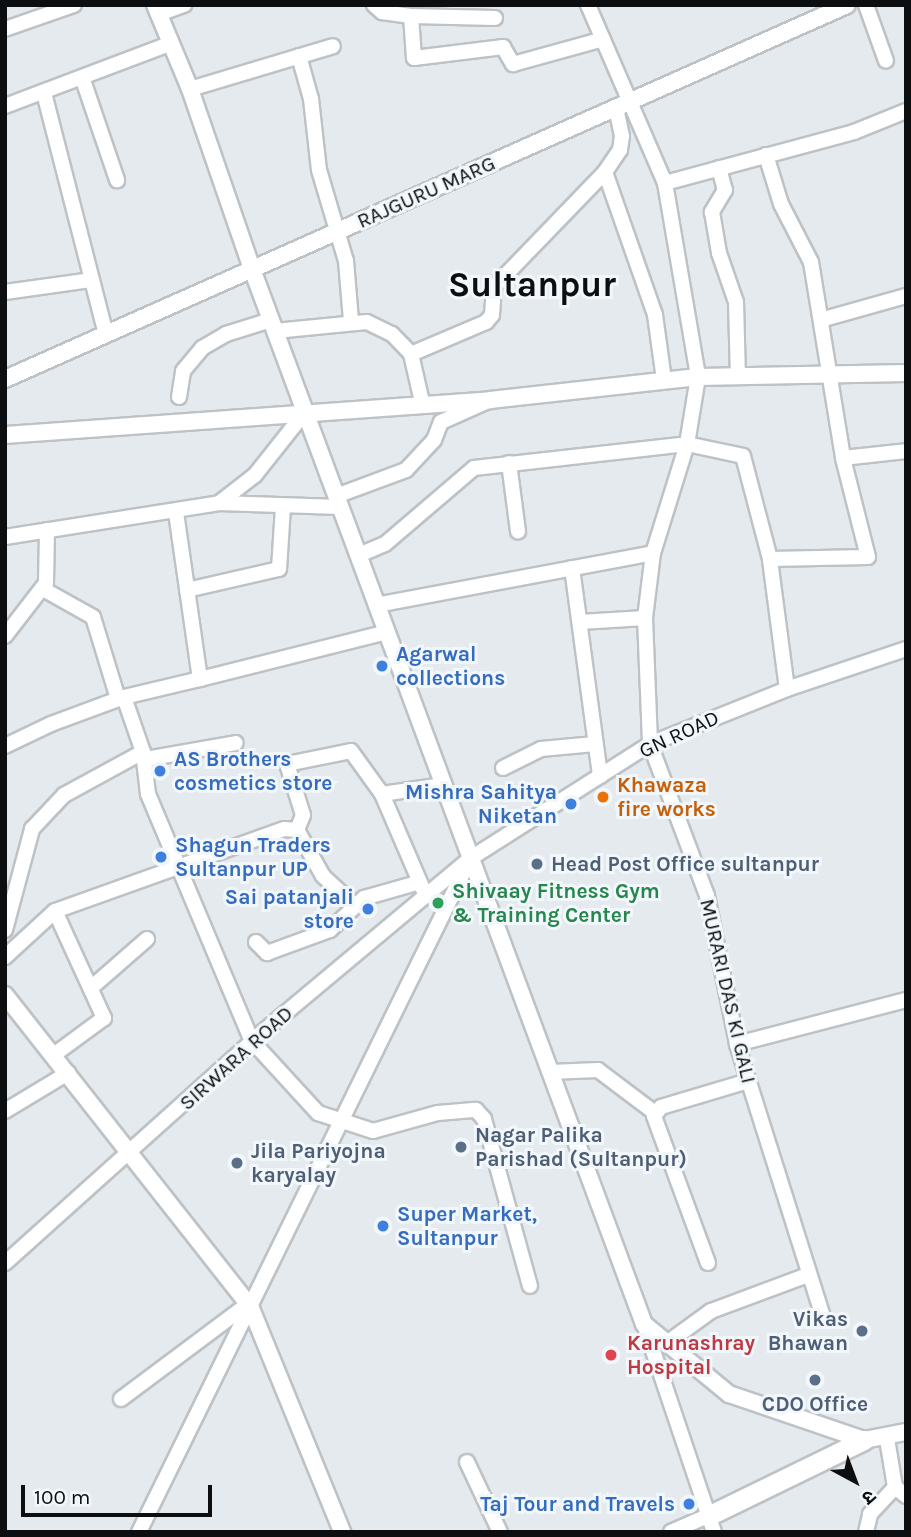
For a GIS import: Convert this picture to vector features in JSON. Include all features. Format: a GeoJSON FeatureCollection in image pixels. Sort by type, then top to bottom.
{"type":"FeatureCollection","features":[{"type":"Feature","properties":{"kind":"main road"},"geometry":{"type":"LineString","coordinates":[[713,1523],[864,1440]]}},
{"type":"Feature","properties":{"kind":"street"},"geometry":{"type":"LineString","coordinates":[[5,29],[46,10],[74,5]]}},
{"type":"Feature","properties":{"kind":"street"},"geometry":{"type":"LineString","coordinates":[[184,5],[157,10],[190,89],[252,269],[643,1324],[713,1523],[671,1532]]}},
{"type":"Feature","properties":{"kind":"street"},"geometry":{"type":"LineString","coordinates":[[374,5],[382,12],[411,16],[495,18]]}},
{"type":"Feature","properties":{"kind":"street"},"geometry":{"type":"LineString","coordinates":[[411,354],[486,322],[492,315],[494,287],[605,172],[621,143],[623,104],[603,39],[588,5]]}},
{"type":"Feature","properties":{"kind":"street","name":"RAJGURU MARG"},"geometry":{"type":"LineString","coordinates":[[5,379],[847,5]]}},
{"type":"Feature","properties":{"kind":"street"},"geometry":{"type":"LineString","coordinates":[[866,5],[886,61]]}},
{"type":"Feature","properties":{"kind":"street"},"geometry":{"type":"LineString","coordinates":[[411,16],[410,51],[414,58],[503,47],[513,64],[603,39]]}},
{"type":"Feature","properties":{"kind":"street"},"geometry":{"type":"LineString","coordinates":[[5,106],[83,80],[172,43]]}},
{"type":"Feature","properties":{"kind":"street"},"geometry":{"type":"LineString","coordinates":[[190,89],[333,46]]}},
{"type":"Feature","properties":{"kind":"street"},"geometry":{"type":"LineString","coordinates":[[299,56],[311,99],[318,163],[346,261],[351,321]]}},
{"type":"Feature","properties":{"kind":"street"},"geometry":{"type":"LineString","coordinates":[[83,80],[117,180]]}},
{"type":"Feature","properties":{"kind":"street"},"geometry":{"type":"LineString","coordinates":[[44,93],[106,334]]}},
{"type":"Feature","properties":{"kind":"street","name":"MURARI DAS KI GALI"},"geometry":{"type":"LineString","coordinates":[[623,104],[664,183],[698,377],[687,444],[653,554],[645,618],[649,744],[708,896],[737,1044],[823,1316]]}},
{"type":"Feature","properties":{"kind":"street"},"geometry":{"type":"LineString","coordinates":[[664,183],[854,132],[906,111]]}},
{"type":"Feature","properties":{"kind":"street"},"geometry":{"type":"LineString","coordinates":[[766,155],[781,204],[808,252],[824,318],[843,458],[868,558],[770,559]]}},
{"type":"Feature","properties":{"kind":"street"},"geometry":{"type":"LineString","coordinates":[[719,168],[725,190],[712,212],[719,253],[736,302],[738,376]]}},
{"type":"Feature","properties":{"kind":"street"},"geometry":{"type":"LineString","coordinates":[[605,172],[655,315],[664,380]]}},
{"type":"Feature","properties":{"kind":"street"},"geometry":{"type":"LineString","coordinates":[[5,292],[92,279]]}},
{"type":"Feature","properties":{"kind":"street"},"geometry":{"type":"LineString","coordinates":[[824,318],[906,296]]}},
{"type":"Feature","properties":{"kind":"street"},"geometry":{"type":"LineString","coordinates":[[178,397],[183,371],[202,348],[226,334],[273,326],[351,321],[382,328],[411,354],[422,402]]}},
{"type":"Feature","properties":{"kind":"street"},"geometry":{"type":"LineString","coordinates":[[5,435],[422,402],[490,400],[698,377],[906,373]]}},
{"type":"Feature","properties":{"kind":"street"},"geometry":{"type":"LineString","coordinates":[[5,537],[176,512],[219,503],[284,507],[338,501],[406,470],[434,440],[441,422],[490,400]]}},
{"type":"Feature","properties":{"kind":"street"},"geometry":{"type":"LineString","coordinates":[[219,503],[256,475],[305,412]]}},
{"type":"Feature","properties":{"kind":"street"},"geometry":{"type":"LineString","coordinates":[[359,555],[385,544],[468,471],[509,463],[687,444],[743,456],[770,559],[786,689]]}},
{"type":"Feature","properties":{"kind":"street"},"geometry":{"type":"LineString","coordinates":[[843,458],[906,451]]}},
{"type":"Feature","properties":{"kind":"street"},"geometry":{"type":"LineString","coordinates":[[509,463],[518,531]]}},
{"type":"Feature","properties":{"kind":"street"},"geometry":{"type":"LineString","coordinates":[[187,590],[279,569],[284,507]]}},
{"type":"Feature","properties":{"kind":"street"},"geometry":{"type":"LineString","coordinates":[[176,512],[200,679]]}},
{"type":"Feature","properties":{"kind":"street"},"geometry":{"type":"LineString","coordinates":[[5,636],[43,589],[47,530]]}},
{"type":"Feature","properties":{"kind":"street"},"geometry":{"type":"LineString","coordinates":[[376,605],[653,554]]}},
{"type":"Feature","properties":{"kind":"street"},"geometry":{"type":"LineString","coordinates":[[572,568],[600,776]]}},
{"type":"Feature","properties":{"kind":"street"},"geometry":{"type":"LineString","coordinates":[[43,589],[93,617],[144,755],[148,794],[252,1041],[318,1113],[381,1132],[438,1113],[476,1110],[484,1119],[530,1286]]}},
{"type":"Feature","properties":{"kind":"street"},"geometry":{"type":"LineString","coordinates":[[580,622],[645,618]]}},
{"type":"Feature","properties":{"kind":"street"},"geometry":{"type":"LineString","coordinates":[[5,746],[121,698],[387,632]]}},
{"type":"Feature","properties":{"kind":"street","name":"GN ROAD"},"geometry":{"type":"LineString","coordinates":[[471,858],[649,744],[786,689],[906,649]]}},
{"type":"Feature","properties":{"kind":"street"},"geometry":{"type":"LineString","coordinates":[[5,930],[32,829],[64,795],[144,755],[236,743]]}},
{"type":"Feature","properties":{"kind":"street"},"geometry":{"type":"LineString","coordinates":[[503,768],[541,749],[596,744]]}},
{"type":"Feature","properties":{"kind":"street"},"geometry":{"type":"LineString","coordinates":[[256,942],[259,951],[267,953],[330,930],[353,904],[423,889],[382,794],[351,751],[290,761],[286,767],[303,815],[297,830]]}},
{"type":"Feature","properties":{"kind":"street"},"geometry":{"type":"LineString","coordinates":[[382,794],[443,785]]}},
{"type":"Feature","properties":{"kind":"street"},"geometry":{"type":"LineString","coordinates":[[5,957],[55,911],[284,829],[297,830]]}},
{"type":"Feature","properties":{"kind":"street"},"geometry":{"type":"LineString","coordinates":[[297,830],[323,876],[353,904]]}},
{"type":"Feature","properties":{"kind":"street"},"geometry":{"type":"LineString","coordinates":[[139,1532],[471,858]]}},
{"type":"Feature","properties":{"kind":"street","name":"SIRWARA ROAD"},"geometry":{"type":"LineString","coordinates":[[5,1263],[129,1156],[252,1041],[423,889],[471,858]]}},
{"type":"Feature","properties":{"kind":"street"},"geometry":{"type":"LineString","coordinates":[[55,911],[104,1018],[55,1054]]}},
{"type":"Feature","properties":{"kind":"street"},"geometry":{"type":"LineString","coordinates":[[92,987],[146,939]]}},
{"type":"Feature","properties":{"kind":"street"},"geometry":{"type":"LineString","coordinates":[[5,995],[55,1054],[129,1156],[249,1305],[342,1532]]}},
{"type":"Feature","properties":{"kind":"street"},"geometry":{"type":"LineString","coordinates":[[737,1044],[906,1000]]}},
{"type":"Feature","properties":{"kind":"street"},"geometry":{"type":"LineString","coordinates":[[550,1072],[598,1070],[655,1113],[708,1263]]}},
{"type":"Feature","properties":{"kind":"street"},"geometry":{"type":"LineString","coordinates":[[5,1111],[68,1073]]}},
{"type":"Feature","properties":{"kind":"street"},"geometry":{"type":"LineString","coordinates":[[655,1113],[748,1081]]}},
{"type":"Feature","properties":{"kind":"street"},"geometry":{"type":"LineString","coordinates":[[667,1343],[711,1311],[808,1275]]}},
{"type":"Feature","properties":{"kind":"street"},"geometry":{"type":"LineString","coordinates":[[121,1399],[249,1305]]}},
{"type":"Feature","properties":{"kind":"street"},"geometry":{"type":"LineString","coordinates":[[643,1324],[729,1394],[864,1440],[887,1439],[906,1432]]}},
{"type":"Feature","properties":{"kind":"street"},"geometry":{"type":"LineString","coordinates":[[866,1532],[870,1514],[900,1492],[887,1439]]}},
{"type":"Feature","properties":{"kind":"street"},"geometry":{"type":"LineString","coordinates":[[467,1462],[500,1532]]}},
{"type":"Feature","properties":{"kind":"place","name":"Agarwal collections"},"geometry":{"type":"Point","coordinates":[382,666]}},
{"type":"Feature","properties":{"kind":"place","name":"AS Brothers cosmetics store"},"geometry":{"type":"Point","coordinates":[160,771]}},
{"type":"Feature","properties":{"kind":"place","name":"Khawaza fire works"},"geometry":{"type":"Point","coordinates":[603,797]}},
{"type":"Feature","properties":{"kind":"place","name":"Mishra Sahitya Niketan"},"geometry":{"type":"Point","coordinates":[571,804]}},
{"type":"Feature","properties":{"kind":"place","name":"Shagun Traders Sultanpur UP"},"geometry":{"type":"Point","coordinates":[161,857]}},
{"type":"Feature","properties":{"kind":"place","name":"Head Post Office sultanpur"},"geometry":{"type":"Point","coordinates":[537,864]}},
{"type":"Feature","properties":{"kind":"place","name":"Shivaay Fitness Gym & Training Center"},"geometry":{"type":"Point","coordinates":[438,903]}},
{"type":"Feature","properties":{"kind":"place","name":"Sai patanjali store"},"geometry":{"type":"Point","coordinates":[368,909]}},
{"type":"Feature","properties":{"kind":"place","name":"Nagar Palika Parishad (Sultanpur)"},"geometry":{"type":"Point","coordinates":[461,1147]}},
{"type":"Feature","properties":{"kind":"place","name":"Jila Pariyojna karyalay"},"geometry":{"type":"Point","coordinates":[237,1163]}},
{"type":"Feature","properties":{"kind":"place","name":"Super Market, Sultanpur"},"geometry":{"type":"Point","coordinates":[383,1226]}},
{"type":"Feature","properties":{"kind":"place","name":"Vikas Bhawan"},"geometry":{"type":"Point","coordinates":[862,1331]}},
{"type":"Feature","properties":{"kind":"place","name":"Karunashray Hospital"},"geometry":{"type":"Point","coordinates":[611,1355]}},
{"type":"Feature","properties":{"kind":"place","name":"CDO Office"},"geometry":{"type":"Point","coordinates":[815,1380]}},
{"type":"Feature","properties":{"kind":"place","name":"Taj Tour and Travels"},"geometry":{"type":"Point","coordinates":[689,1504]}},
{"type":"Feature","properties":{"kind":"district","name":"Sultanpur"},"geometry":{"type":"Point","coordinates":[532,285]}}]}
